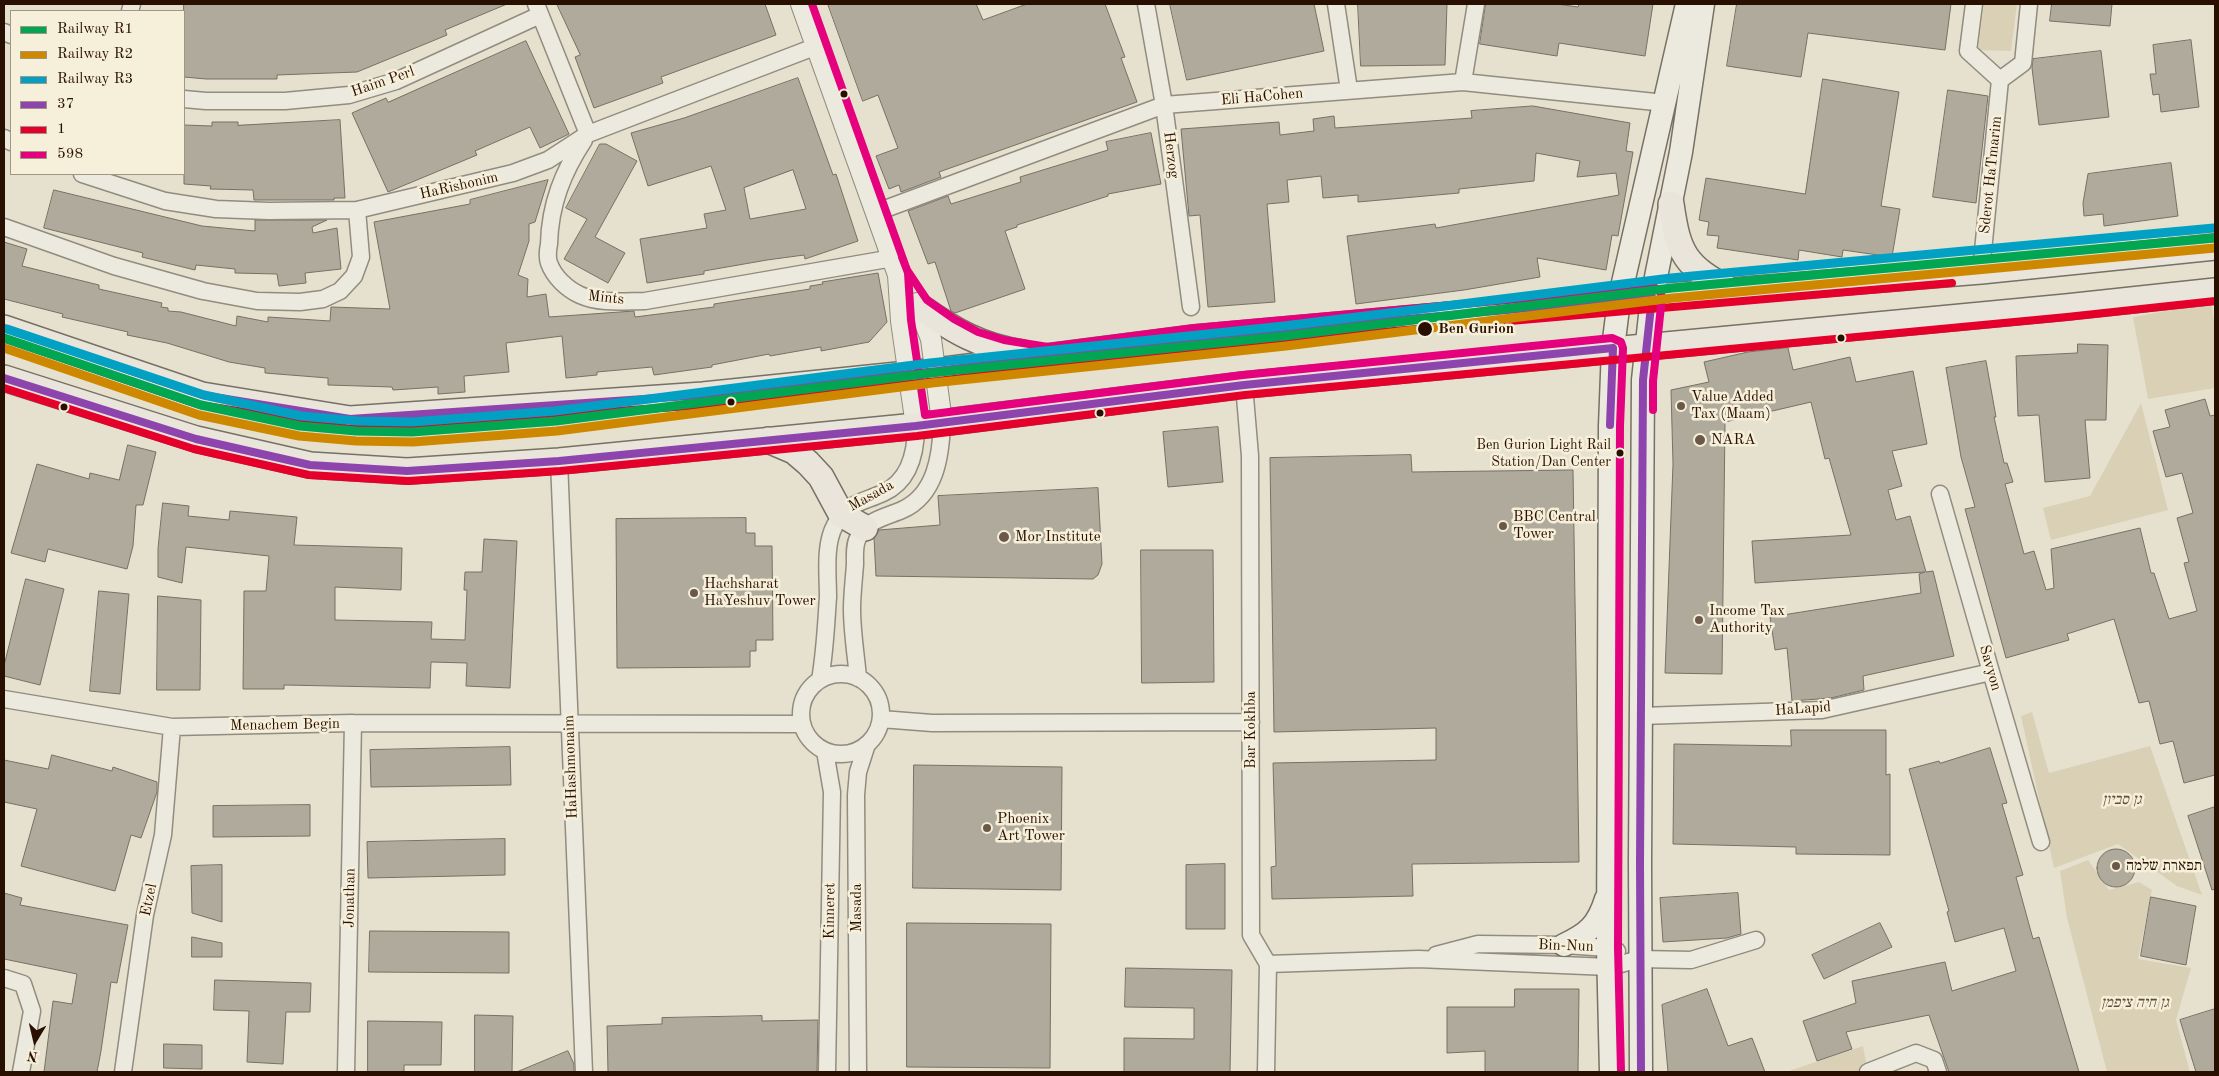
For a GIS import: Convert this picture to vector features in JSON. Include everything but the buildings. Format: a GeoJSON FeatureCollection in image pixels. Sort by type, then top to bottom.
{"type":"FeatureCollection","features":[{"type":"Feature","properties":{"kind":"main road"},"geometry":{"type":"LineString","coordinates":[[1611,1072],[1608,957],[1610,886],[1610,426],[1613,348],[1619,300],[1687,4]]}},
{"type":"Feature","properties":{"kind":"main road"},"geometry":{"type":"LineString","coordinates":[[1641,1072],[1643,380],[1652,297],[1671,204],[1703,4]]}},
{"type":"Feature","properties":{"kind":"main road"},"geometry":{"type":"LineString","coordinates":[[1671,204],[1675,232],[1683,254],[1699,272],[1730,290]]}},
{"type":"Feature","properties":{"kind":"main road"},"geometry":{"type":"LineString","coordinates":[[4,328],[202,395],[350,419],[703,394],[937,371],[1204,337],[1730,290],[1981,271],[2215,247]]}},
{"type":"Feature","properties":{"kind":"main road"},"geometry":{"type":"LineString","coordinates":[[4,378],[196,439],[310,465],[407,471],[559,461],[916,426],[1244,385],[1613,348],[1648,347],[2066,307],[2215,291]]}},
{"type":"Feature","properties":{"kind":"main road"},"geometry":{"type":"LineString","coordinates":[[920,307],[949,328],[974,341],[1002,350],[1048,357]]}},
{"type":"Feature","properties":{"kind":"main road"},"geometry":{"type":"LineString","coordinates":[[768,440],[794,451],[808,463],[821,477],[841,514],[865,528]]}},
{"type":"Feature","properties":{"kind":"main road"},"geometry":{"type":"LineString","coordinates":[[1564,945],[1588,932],[1602,911],[1610,886]]}},
{"type":"Feature","properties":{"kind":"street"},"geometry":{"type":"LineString","coordinates":[[801,4],[895,266],[920,307],[931,339],[937,371],[942,422]]}},
{"type":"Feature","properties":{"kind":"street","name":"Herzog"},"geometry":{"type":"LineString","coordinates":[[1146,4],[1164,105],[1191,307]]}},
{"type":"Feature","properties":{"kind":"street"},"geometry":{"type":"LineString","coordinates":[[1336,4],[1349,90]]}},
{"type":"Feature","properties":{"kind":"street"},"geometry":{"type":"LineString","coordinates":[[1463,82],[1476,4]]}},
{"type":"Feature","properties":{"kind":"street"},"geometry":{"type":"LineString","coordinates":[[1974,4],[1968,51],[2000,80],[2023,63],[2029,4]]}},
{"type":"Feature","properties":{"kind":"street"},"geometry":{"type":"LineString","coordinates":[[538,9],[588,134]]}},
{"type":"Feature","properties":{"kind":"street","name":"Haim Perl"},"geometry":{"type":"LineString","coordinates":[[185,99],[206,101],[285,101],[349,95],[396,81],[538,9]]}},
{"type":"Feature","properties":{"kind":"street","name":"HaRishonim"},"geometry":{"type":"LineString","coordinates":[[85,175],[165,201],[216,209],[269,211],[357,210],[513,174],[548,160],[588,134],[817,46]]}},
{"type":"Feature","properties":{"kind":"street","name":"Sderot HaTmarim"},"geometry":{"type":"LineString","coordinates":[[1981,271],[2000,80]]}},
{"type":"Feature","properties":{"kind":"street","name":"Eli HaCohen"},"geometry":{"type":"LineString","coordinates":[[877,212],[1164,105],[1463,82],[1665,103]]}},
{"type":"Feature","properties":{"kind":"street","name":"Mints"},"geometry":{"type":"LineString","coordinates":[[588,134],[568,164],[556,192],[549,239],[548,261],[554,274],[568,288],[582,296],[610,302],[645,301],[895,266]]}},
{"type":"Feature","properties":{"kind":"street"},"geometry":{"type":"LineString","coordinates":[[4,227],[114,266],[203,291],[257,301],[300,302],[323,299],[340,291],[354,276],[361,257],[357,210]]}},
{"type":"Feature","properties":{"kind":"street","name":"Masada"},"geometry":{"type":"LineString","coordinates":[[820,680],[826,629],[829,543],[833,528],[841,514],[863,499],[884,493],[897,484],[908,470],[916,443],[916,426],[895,266]]}},
{"type":"Feature","properties":{"kind":"street","name":"Bar Kokhba"},"geometry":{"type":"LineString","coordinates":[[1244,385],[1250,456],[1251,935],[1268,964]]}},
{"type":"Feature","properties":{"kind":"street","name":"Masada"},"geometry":{"type":"LineString","coordinates":[[858,678],[852,611],[857,538],[865,528],[880,518],[904,510],[919,499],[930,485],[938,465],[942,443],[942,422]]}},
{"type":"Feature","properties":{"kind":"street","name":"HaHashmonaim"},"geometry":{"type":"LineString","coordinates":[[559,461],[584,1072]]}},
{"type":"Feature","properties":{"kind":"street","name":"Savyon"},"geometry":{"type":"LineString","coordinates":[[1940,494],[2041,842]]}},
{"type":"Feature","properties":{"kind":"street","name":"HaLapid"},"geometry":{"type":"LineString","coordinates":[[1641,716],[1822,710],[1991,672]]}},
{"type":"Feature","properties":{"kind":"street"},"geometry":{"type":"LineString","coordinates":[[839,674],[858,678],[869,685],[877,695],[881,706],[882,719],[878,731],[861,749],[850,754],[837,754],[825,751],[810,740],[802,724],[801,711],[804,699],[810,688],[820,680],[839,674]]}},
{"type":"Feature","properties":{"kind":"street","name":"Menachem Begin"},"geometry":{"type":"LineString","coordinates":[[4,699],[172,727],[353,723],[802,724]]}},
{"type":"Feature","properties":{"kind":"street"},"geometry":{"type":"LineString","coordinates":[[882,719],[932,723],[1251,722]]}},
{"type":"Feature","properties":{"kind":"street","name":"Jonathan"},"geometry":{"type":"LineString","coordinates":[[346,1072],[353,723]]}},
{"type":"Feature","properties":{"kind":"street","name":"Etzel"},"geometry":{"type":"LineString","coordinates":[[123,1072],[145,915],[163,835],[172,727]]}},
{"type":"Feature","properties":{"kind":"street","name":"Masada"},"geometry":{"type":"LineString","coordinates":[[858,1072],[856,794],[858,772],[867,744]]}},
{"type":"Feature","properties":{"kind":"street","name":"Kinneret"},"geometry":{"type":"LineString","coordinates":[[825,751],[832,792],[827,1072]]}},
{"type":"Feature","properties":{"kind":"street","name":"Bin-Nun"},"geometry":{"type":"LineString","coordinates":[[1268,964],[1418,959],[1608,957],[1691,960],[1756,940]]}},
{"type":"Feature","properties":{"kind":"street","name":"Bin-Nun"},"geometry":{"type":"LineString","coordinates":[[1418,959],[1478,944],[1564,945],[1608,957]]}},
{"type":"Feature","properties":{"kind":"street"},"geometry":{"type":"LineString","coordinates":[[1266,1072],[1268,964]]}},
{"type":"Feature","properties":{"kind":"street"},"geometry":{"type":"LineString","coordinates":[[4,978],[23,984],[32,1011],[21,1072]]}},
{"type":"Feature","properties":{"kind":"street"},"geometry":{"type":"LineString","coordinates":[[1868,1072],[1916,1053],[1934,1060],[1938,1072]]}},
{"type":"Feature","properties":{"kind":"green space"},"geometry":{"type":"Polygon","coordinates":[[[1984,4],[2017,4],[2011,51],[1978,50],[1984,4]]]}},
{"type":"Feature","properties":{"kind":"green space"},"geometry":{"type":"Polygon","coordinates":[[[2211,303],[2215,327],[2215,388],[2148,399],[2133,317],[2211,303]]]}},
{"type":"Feature","properties":{"kind":"green space"},"geometry":{"type":"Polygon","coordinates":[[[2141,403],[2168,510],[2051,540],[2043,508],[2090,496],[2141,403]]]}},
{"type":"Feature","properties":{"kind":"green space","name":"גן סביון"},"geometry":{"type":"Polygon","coordinates":[[[2032,712],[2049,773],[2150,746],[2202,895],[2177,886],[2118,844],[2054,868],[2021,716],[2032,712]]]}},
{"type":"Feature","properties":{"kind":"green space","name":"גן חיה ציפמן"},"geometry":{"type":"Polygon","coordinates":[[[2088,860],[2109,890],[2139,882],[2152,890],[2138,959],[2191,968],[2176,1020],[2190,1072],[2107,1072],[2067,918],[2060,871],[2088,860]]]}},
{"type":"Feature","properties":{"kind":"green space"},"geometry":{"type":"Polygon","coordinates":[[[1863,1046],[1868,1072],[1786,1072],[1863,1046]]]}},
{"type":"Feature","properties":{"kind":"rail line","name":"R3"},"geometry":{"type":"LineString","coordinates":[[7,329],[204,395],[301,416],[357,421],[412,422],[555,411],[930,363],[1284,326],[1671,278],[2214,228]]}},
{"type":"Feature","properties":{"kind":"rail line","name":"R1"},"geometry":{"type":"LineString","coordinates":[[4,338],[201,405],[300,426],[356,431],[412,432],[556,421],[931,373],[1285,336],[1672,288],[2215,238]]}},
{"type":"Feature","properties":{"kind":"rail line","name":"R2"},"geometry":{"type":"LineString","coordinates":[[4,348],[199,415],[299,436],[356,441],[413,442],[557,431],[932,383],[1286,346],[1673,298],[2215,248]]}},
{"type":"Feature","properties":{"kind":"transit line","name":"598"},"geometry":{"type":"LineString","coordinates":[[812,4],[908,273],[911,320],[925,415],[1243,375],[1612,338],[1621,342],[1623,348],[1620,426],[1618,948],[1621,1072]]}},
{"type":"Feature","properties":{"kind":"transit line","name":"598"},"geometry":{"type":"LineString","coordinates":[[902,257],[907,270],[927,300],[954,319],[978,332],[1004,340],[1048,347],[1194,328],[1654,287],[1660,291],[1662,297],[1653,381],[1653,410]]}},
{"type":"Feature","properties":{"kind":"transit line","name":"1"},"geometry":{"type":"LineString","coordinates":[[4,338],[200,405],[351,429],[704,405],[938,381],[1196,348],[1952,283]]}},
{"type":"Feature","properties":{"kind":"transit line","name":"37"},"geometry":{"type":"LineString","coordinates":[[4,328],[202,395],[350,419],[703,395],[937,371],[1195,338],[1652,297],[1643,380],[1640,861],[1641,1072]]}},
{"type":"Feature","properties":{"kind":"transit line","name":"1"},"geometry":{"type":"LineString","coordinates":[[4,388],[194,449],[309,475],[408,481],[560,471],[917,436],[1245,395],[2067,317],[2215,301]]}},
{"type":"Feature","properties":{"kind":"transit line","name":"37"},"geometry":{"type":"LineString","coordinates":[[4,378],[196,439],[310,465],[407,471],[559,461],[916,426],[1244,385],[1613,348],[1610,425]]}},
{"type":"Feature","properties":{"kind":"place","name":"Ben Gurion"},"geometry":{"type":"Point","coordinates":[1425,329]}},
{"type":"Feature","properties":{"kind":"place","name":"Value Added Tax (Maam)"},"geometry":{"type":"Point","coordinates":[1681,406]}},
{"type":"Feature","properties":{"kind":"place","name":"NARA"},"geometry":{"type":"Point","coordinates":[1700,440]}},
{"type":"Feature","properties":{"kind":"place","name":"Ben Gurion Light Rail Station/Dan Center"},"geometry":{"type":"Point","coordinates":[1620,453]}},
{"type":"Feature","properties":{"kind":"place","name":"BBC Central Tower"},"geometry":{"type":"Point","coordinates":[1503,526]}},
{"type":"Feature","properties":{"kind":"place","name":"Mor Institute"},"geometry":{"type":"Point","coordinates":[1004,537]}},
{"type":"Feature","properties":{"kind":"place","name":"Hachsharat HaYeshuv Tower"},"geometry":{"type":"Point","coordinates":[694,593]}},
{"type":"Feature","properties":{"kind":"place","name":"Income Tax Authority"},"geometry":{"type":"Point","coordinates":[1699,620]}},
{"type":"Feature","properties":{"kind":"place","name":"Phoenix Art Tower"},"geometry":{"type":"Point","coordinates":[987,828]}},
{"type":"Feature","properties":{"kind":"place","name":"תפארת שלמה"},"geometry":{"type":"Point","coordinates":[2116,866]}}]}
